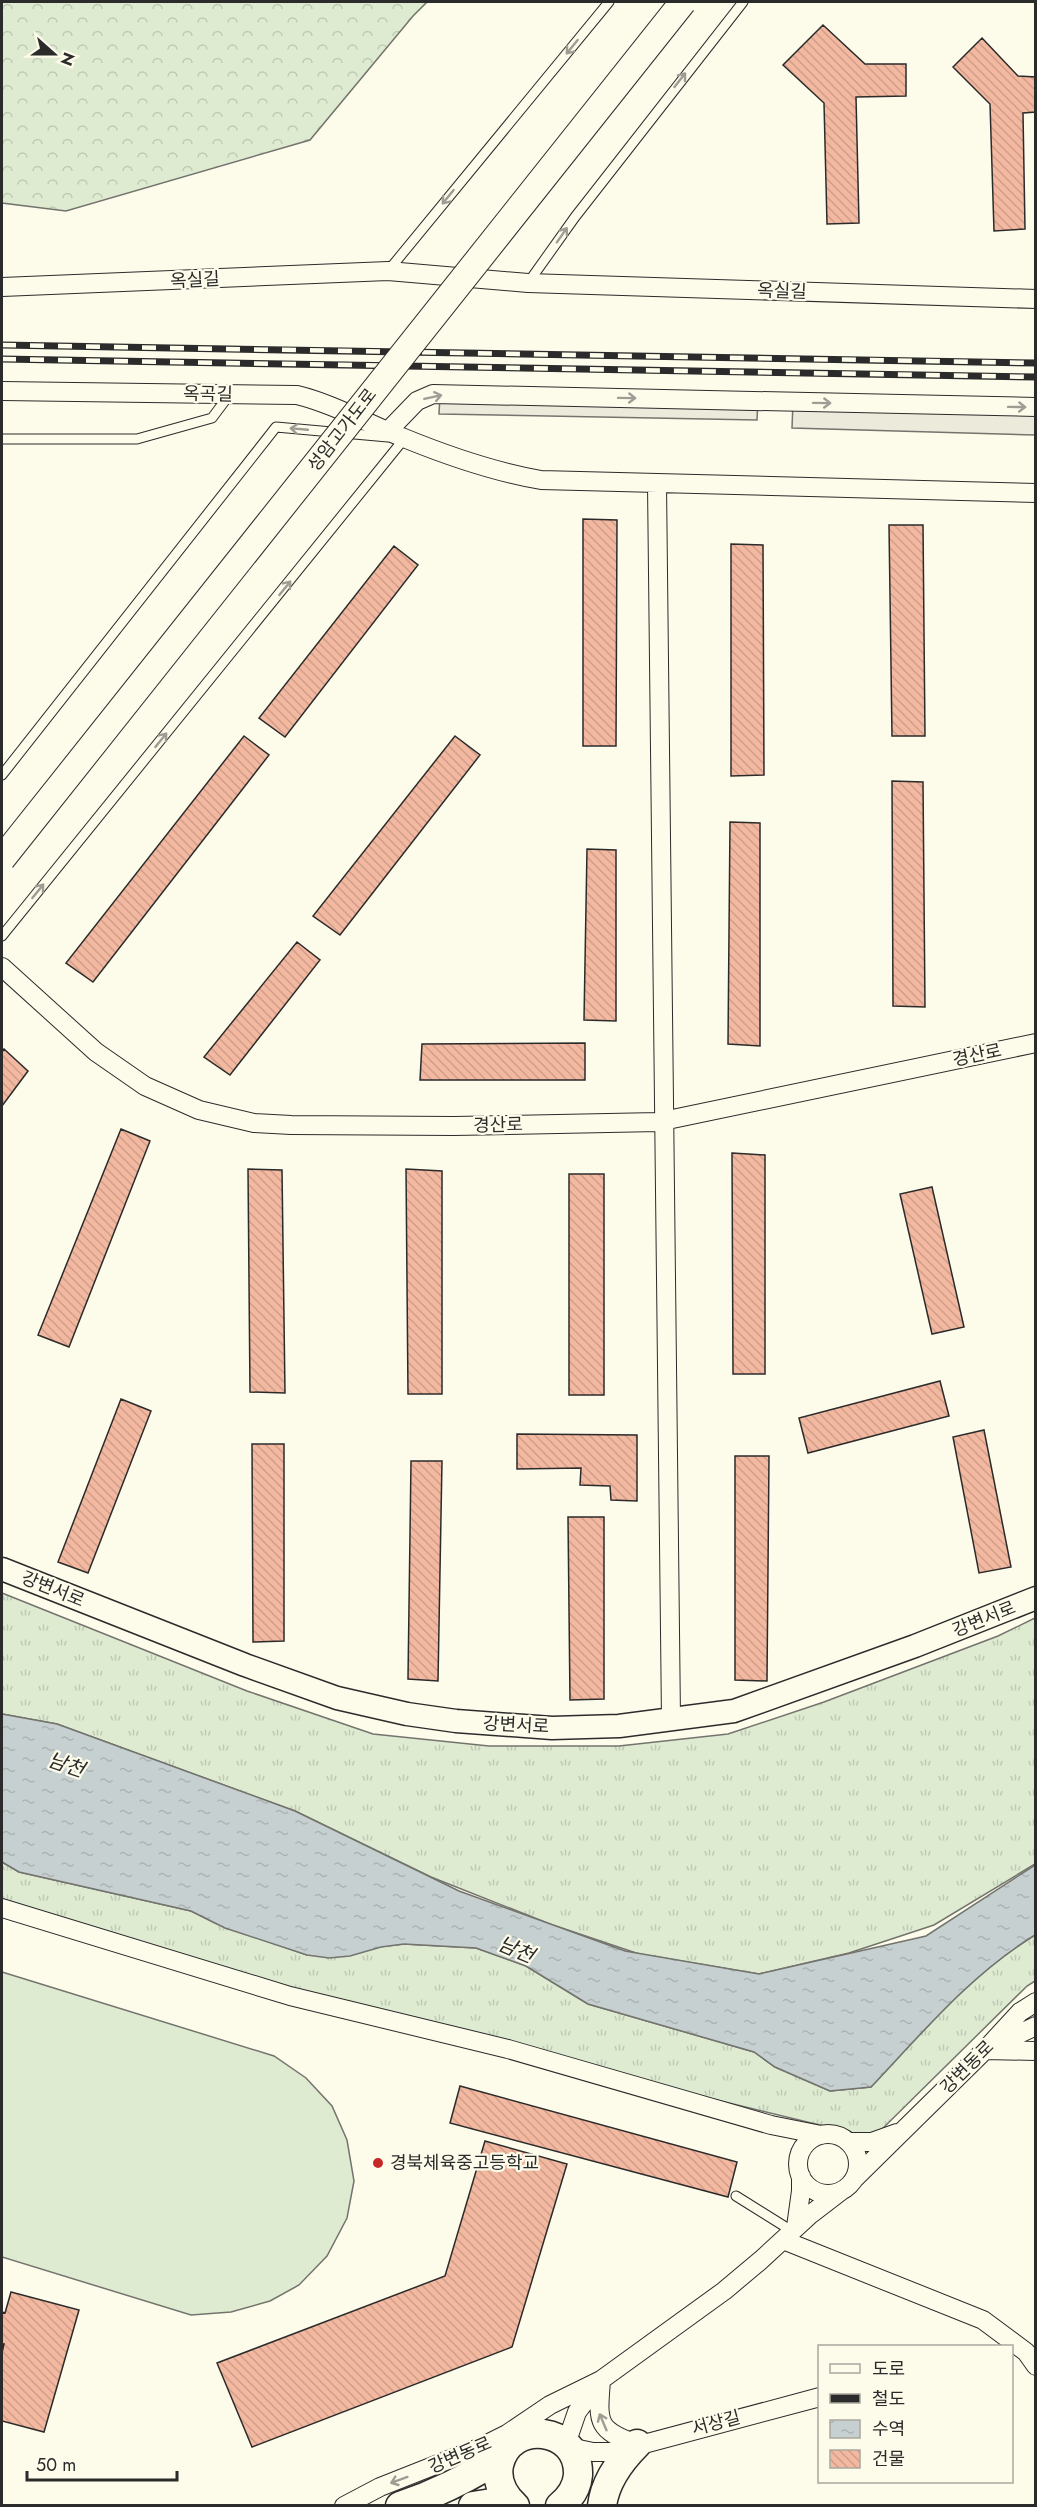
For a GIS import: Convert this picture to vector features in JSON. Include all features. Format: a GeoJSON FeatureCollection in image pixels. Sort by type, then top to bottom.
{"type":"FeatureCollection","features":[{"type":"Feature","properties":{"kind":"main road","name":"성암고가도로"},"geometry":{"type":"LineString","coordinates":[[2,859],[683,2]]}},
{"type":"Feature","properties":{"kind":"main road"},"geometry":{"type":"LineString","coordinates":[[515,2505],[505,2496],[499,2484],[498,2471],[507,2447],[516,2438],[528,2433],[542,2432],[555,2436],[567,2445],[578,2468],[572,2497]]}},
{"type":"Feature","properties":{"kind":"main road"},"geometry":{"type":"LineString","coordinates":[[602,2505],[604,2492],[626,2448]]}},
{"type":"Feature","properties":{"kind":"main road"},"geometry":{"type":"LineString","coordinates":[[400,2505],[466,2479],[501,2458]]}},
{"type":"Feature","properties":{"kind":"main road"},"geometry":{"type":"LineString","coordinates":[[473,2505],[498,2502],[515,2505]]}},
{"type":"Feature","properties":{"kind":"street","name":"옥실길"},"geometry":{"type":"LineString","coordinates":[[2,287],[388,271],[528,283],[1035,299]]}},
{"type":"Feature","properties":{"kind":"street","name":"옥곡길"},"geometry":{"type":"LineString","coordinates":[[2,391],[297,395],[315,399],[406,439],[510,474],[541,480],[1035,493]]}},
{"type":"Feature","properties":{"kind":"street"},"geometry":{"type":"LineString","coordinates":[[388,431],[417,401],[433,394],[1035,407]]}},
{"type":"Feature","properties":{"kind":"street"},"geometry":{"type":"LineString","coordinates":[[657,484],[671,1719]]}},
{"type":"Feature","properties":{"kind":"street","name":"경산로"},"geometry":{"type":"LineString","coordinates":[[2,967],[96,1052],[145,1086],[188,1106],[254,1123],[326,1126],[454,1126],[658,1122],[1035,1043]]}},
{"type":"Feature","properties":{"kind":"street","name":"강변서로"},"geometry":{"type":"LineString","coordinates":[[2,1569],[212,1652],[337,1698],[397,1712],[456,1721],[552,1728],[619,1726],[734,1711],[915,1647],[1035,1598]]}},
{"type":"Feature","properties":{"kind":"street","name":"강변동로"},"geometry":{"type":"LineString","coordinates":[[2,1908],[290,1996],[508,2049],[771,2125],[840,2137],[848,2142],[872,2142],[898,2133]]}},
{"type":"Feature","properties":{"kind":"street","name":"강변동로"},"geometry":{"type":"LineString","coordinates":[[344,2505],[380,2487],[481,2447],[507,2434],[550,2405],[601,2380],[724,2290],[841,2191],[985,2050],[1020,2012],[1035,2001]]}},
{"type":"Feature","properties":{"kind":"street"},"geometry":{"type":"LineString","coordinates":[[985,2050],[1035,2026]]}},
{"type":"Feature","properties":{"kind":"street"},"geometry":{"type":"LineString","coordinates":[[985,2050],[1035,2051]]}},
{"type":"Feature","properties":{"kind":"street"},"geometry":{"type":"LineString","coordinates":[[771,2125],[793,2150],[800,2170],[812,2190],[822,2193],[841,2191]]}},
{"type":"Feature","properties":{"kind":"street"},"geometry":{"type":"LineString","coordinates":[[821,2135],[804,2146],[800,2155],[800,2170],[790,2232],[983,2320],[1027,2356]]}},
{"type":"Feature","properties":{"kind":"street"},"geometry":{"type":"LineString","coordinates":[[848,2142],[858,2159],[855,2178]]}},
{"type":"Feature","properties":{"kind":"street"},"geometry":{"type":"LineString","coordinates":[[601,2380],[599,2413],[606,2431],[626,2448]]}},
{"type":"Feature","properties":{"kind":"street","name":"강변동로"},"geometry":{"type":"LineString","coordinates":[[567,2445],[577,2412],[601,2380]]}},
{"type":"Feature","properties":{"kind":"street","name":"강변동로"},"geometry":{"type":"LineString","coordinates":[[528,2433],[571,2396]]}},
{"type":"Feature","properties":{"kind":"street","name":"서상길"},"geometry":{"type":"LineString","coordinates":[[626,2448],[818,2397]]}},
{"type":"Feature","properties":{"kind":"street"},"geometry":{"type":"LineString","coordinates":[[567,2445],[593,2452],[626,2448]]}},
{"type":"Feature","properties":{"kind":"street"},"geometry":{"type":"LineString","coordinates":[[572,2497],[626,2448]]}},
{"type":"Feature","properties":{"kind":"lane"},"geometry":{"type":"LineString","coordinates":[[388,271],[609,2]]}},
{"type":"Feature","properties":{"kind":"lane"},"geometry":{"type":"LineString","coordinates":[[528,283],[574,216],[742,2]]}},
{"type":"Feature","properties":{"kind":"lane"},"geometry":{"type":"LineString","coordinates":[[2,439],[138,439],[212,418],[230,394]]}},
{"type":"Feature","properties":{"kind":"lane"},"geometry":{"type":"LineString","coordinates":[[2,775],[276,427],[406,439]]}},
{"type":"Feature","properties":{"kind":"lane"},"geometry":{"type":"LineString","coordinates":[[2,936],[406,439]]}},
{"type":"Feature","properties":{"kind":"lane"},"geometry":{"type":"LineString","coordinates":[[736,2196],[790,2232]]}},
{"type":"Feature","properties":{"kind":"green space"},"geometry":{"type":"Polygon","coordinates":[[[2,2],[427,2],[310,140],[66,211],[2,203],[2,2]]]}},
{"type":"Feature","properties":{"kind":"green space"},"geometry":{"type":"Polygon","coordinates":[[[2,1593],[247,1691],[373,1734],[489,1746],[619,1746],[728,1734],[824,1702],[998,1636],[1035,1618],[1035,1864],[934,1925],[849,1953],[759,1974],[639,1954],[550,1924],[431,1877],[295,1811],[57,1724],[2,1714],[2,1593]]]}},
{"type":"Feature","properties":{"kind":"green space"},"geometry":{"type":"Polygon","coordinates":[[[2,1862],[19,1872],[191,1911],[215,1923],[307,1955],[404,1944],[476,1948],[526,1966],[588,2004],[754,2052],[775,2067],[830,2091],[871,2087],[928,2025],[968,1986],[1035,1935],[1035,1981],[1027,1986],[873,2138],[290,1996],[2,1908],[2,1862]]]}},
{"type":"Feature","properties":{"kind":"green space"},"geometry":{"type":"Polygon","coordinates":[[[2,1972],[274,2056],[306,2078],[332,2106],[347,2140],[354,2181],[347,2218],[327,2256],[299,2285],[270,2301],[231,2312],[191,2315],[2,2257],[2,1972]]]}},
{"type":"Feature","properties":{"kind":"shaded area"},"geometry":{"type":"Polygon","coordinates":[[[440,395],[758,401],[757,420],[439,414],[440,395]]]}},
{"type":"Feature","properties":{"kind":"shaded area"},"geometry":{"type":"Polygon","coordinates":[[[793,402],[1035,407],[1035,435],[792,428],[793,402]]]}},
{"type":"Feature","properties":{"kind":"water","name":"남천"},"geometry":{"type":"Polygon","coordinates":[[[2,1714],[57,1724],[295,1811],[459,1891],[625,1951],[759,1974],[926,1936],[1035,1865],[1035,1935],[968,1986],[928,2025],[871,2087],[830,2091],[775,2067],[754,2052],[588,2004],[526,1966],[476,1948],[404,1944],[381,1947],[350,1956],[329,1958],[307,1955],[225,1928],[191,1911],[19,1872],[2,1862],[2,1714]]]}},
{"type":"Feature","properties":{"kind":"building"},"geometry":{"type":"Polygon","coordinates":[[[823,25],[865,64],[906,64],[906,96],[856,97],[859,223],[827,224],[824,103],[783,65],[823,25]]]}},
{"type":"Feature","properties":{"kind":"building"},"geometry":{"type":"Polygon","coordinates":[[[982,38],[1018,76],[1036,77],[1036,112],[1023,113],[1025,229],[994,231],[990,104],[953,67],[982,38]]]}},
{"type":"Feature","properties":{"kind":"building"},"geometry":{"type":"Polygon","coordinates":[[[583,519],[617,520],[616,746],[583,746],[583,519]]]}},
{"type":"Feature","properties":{"kind":"building"},"geometry":{"type":"Polygon","coordinates":[[[889,525],[923,525],[925,736],[892,736],[889,525]]]}},
{"type":"Feature","properties":{"kind":"building"},"geometry":{"type":"Polygon","coordinates":[[[731,544],[763,545],[764,775],[731,776],[731,544]]]}},
{"type":"Feature","properties":{"kind":"building"},"geometry":{"type":"Polygon","coordinates":[[[394,546],[418,565],[285,737],[259,718],[394,546]]]}},
{"type":"Feature","properties":{"kind":"building"},"geometry":{"type":"Polygon","coordinates":[[[244,736],[269,755],[93,982],[66,963],[244,736]]]}},
{"type":"Feature","properties":{"kind":"building"},"geometry":{"type":"Polygon","coordinates":[[[455,736],[480,755],[340,935],[313,916],[455,736]]]}},
{"type":"Feature","properties":{"kind":"building"},"geometry":{"type":"Polygon","coordinates":[[[892,781],[923,782],[925,1007],[893,1006],[892,781]]]}},
{"type":"Feature","properties":{"kind":"building"},"geometry":{"type":"Polygon","coordinates":[[[730,822],[760,823],[760,1046],[728,1044],[730,822]]]}},
{"type":"Feature","properties":{"kind":"building"},"geometry":{"type":"Polygon","coordinates":[[[587,849],[616,850],[616,1021],[584,1020],[587,849]]]}},
{"type":"Feature","properties":{"kind":"building"},"geometry":{"type":"Polygon","coordinates":[[[297,942],[320,960],[230,1075],[204,1057],[297,942]]]}},
{"type":"Feature","properties":{"kind":"building"},"geometry":{"type":"Polygon","coordinates":[[[585,1043],[585,1080],[420,1080],[422,1044],[585,1043]]]}},
{"type":"Feature","properties":{"kind":"building"},"geometry":{"type":"Polygon","coordinates":[[[4,1049],[28,1071],[2,1106],[2,1052],[4,1049]]]}},
{"type":"Feature","properties":{"kind":"building"},"geometry":{"type":"Polygon","coordinates":[[[121,1129],[150,1141],[69,1347],[38,1335],[121,1129]]]}},
{"type":"Feature","properties":{"kind":"building"},"geometry":{"type":"Polygon","coordinates":[[[732,1153],[765,1155],[765,1374],[733,1374],[732,1153]]]}},
{"type":"Feature","properties":{"kind":"building"},"geometry":{"type":"Polygon","coordinates":[[[248,1169],[282,1170],[285,1393],[250,1392],[248,1169]]]}},
{"type":"Feature","properties":{"kind":"building"},"geometry":{"type":"Polygon","coordinates":[[[406,1169],[442,1171],[442,1394],[408,1394],[406,1169]]]}},
{"type":"Feature","properties":{"kind":"building"},"geometry":{"type":"Polygon","coordinates":[[[569,1174],[604,1174],[604,1395],[569,1395],[569,1174]]]}},
{"type":"Feature","properties":{"kind":"building"},"geometry":{"type":"Polygon","coordinates":[[[932,1187],[964,1327],[932,1334],[900,1194],[932,1187]]]}},
{"type":"Feature","properties":{"kind":"building"},"geometry":{"type":"Polygon","coordinates":[[[940,1381],[949,1416],[808,1453],[799,1418],[940,1381]]]}},
{"type":"Feature","properties":{"kind":"building"},"geometry":{"type":"Polygon","coordinates":[[[121,1399],[151,1411],[88,1573],[58,1562],[121,1399]]]}},
{"type":"Feature","properties":{"kind":"building"},"geometry":{"type":"Polygon","coordinates":[[[984,1430],[1011,1567],[979,1573],[953,1437],[984,1430]]]}},
{"type":"Feature","properties":{"kind":"building"},"geometry":{"type":"Polygon","coordinates":[[[517,1434],[637,1435],[637,1501],[611,1500],[610,1486],[580,1485],[581,1468],[517,1469],[517,1434]]]}},
{"type":"Feature","properties":{"kind":"building"},"geometry":{"type":"Polygon","coordinates":[[[252,1444],[284,1444],[284,1641],[253,1642],[252,1444]]]}},
{"type":"Feature","properties":{"kind":"building"},"geometry":{"type":"Polygon","coordinates":[[[735,1456],[769,1456],[767,1681],[735,1680],[735,1456]]]}},
{"type":"Feature","properties":{"kind":"building"},"geometry":{"type":"Polygon","coordinates":[[[411,1461],[442,1461],[438,1681],[408,1679],[411,1461]]]}},
{"type":"Feature","properties":{"kind":"building"},"geometry":{"type":"Polygon","coordinates":[[[568,1517],[604,1517],[604,1699],[570,1700],[568,1517]]]}},
{"type":"Feature","properties":{"kind":"building"},"geometry":{"type":"Polygon","coordinates":[[[460,2086],[737,2162],[728,2197],[450,2123],[460,2086]]]}},
{"type":"Feature","properties":{"kind":"building"},"geometry":{"type":"Polygon","coordinates":[[[485,2141],[567,2164],[512,2347],[252,2447],[217,2363],[445,2276],[485,2141]]]}},
{"type":"Feature","properties":{"kind":"building"},"geometry":{"type":"Polygon","coordinates":[[[11,2292],[79,2310],[44,2432],[2,2421],[4,2344],[2,2344],[2,2312],[5,2313],[11,2292]]]}},
{"type":"Feature","properties":{"kind":"railway"},"geometry":{"type":"LineString","coordinates":[[2,345],[1036,363]]}},
{"type":"Feature","properties":{"kind":"railway"},"geometry":{"type":"LineString","coordinates":[[2,359],[1036,377]]}},
{"type":"Feature","properties":{"kind":"place","name":"경북체육중고등학교"},"geometry":{"type":"Point","coordinates":[378,2163]}}]}
